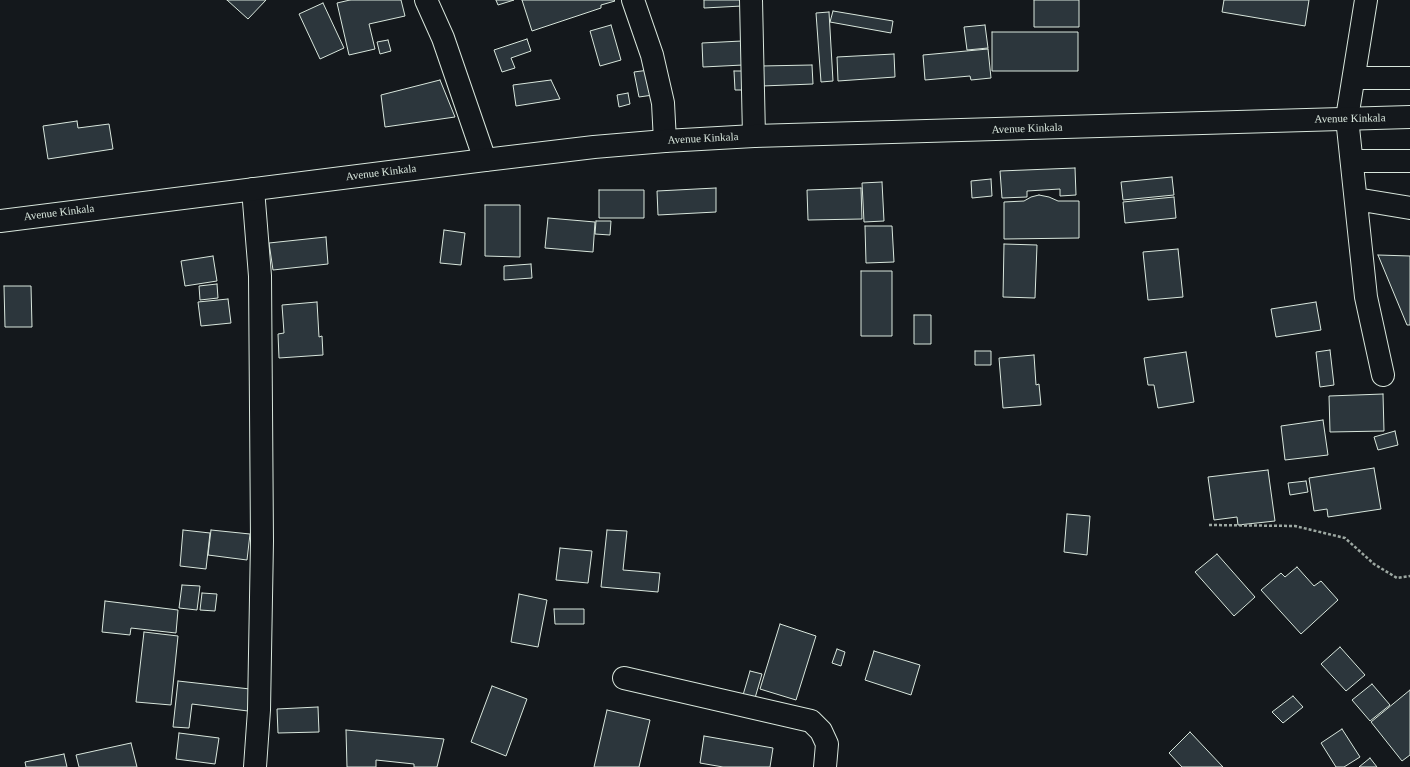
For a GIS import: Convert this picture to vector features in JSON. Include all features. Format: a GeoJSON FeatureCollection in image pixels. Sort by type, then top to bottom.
{"type":"FeatureCollection","features":[{"type":"Feature","properties":{"kind":"street"},"geometry":{"type":"LineString","coordinates":[[426,0],[443,38],[485,160]]}},
{"type":"Feature","properties":{"kind":"street"},"geometry":{"type":"LineString","coordinates":[[633,0],[652,56],[663,103],[665,141]]}},
{"type":"Feature","properties":{"kind":"street"},"geometry":{"type":"LineString","coordinates":[[751,0],[754,136]]}},
{"type":"Feature","properties":{"kind":"street"},"geometry":{"type":"LineString","coordinates":[[1366,0],[1347,118],[1366,297],[1383,375]]}},
{"type":"Feature","properties":{"kind":"street"},"geometry":{"type":"LineString","coordinates":[[1354,78],[1410,78]]}},
{"type":"Feature","properties":{"kind":"street","name":"Avenue Kinkala"},"geometry":{"type":"LineString","coordinates":[[0,221],[485,160],[594,147],[665,141],[754,136],[999,130],[1347,118],[1410,118]]}},
{"type":"Feature","properties":{"kind":"street"},"geometry":{"type":"LineString","coordinates":[[1352,161],[1410,161]]}},
{"type":"Feature","properties":{"kind":"street"},"geometry":{"type":"LineString","coordinates":[[253,189],[260,276],[262,541],[259,710],[255,767]]}},
{"type":"Feature","properties":{"kind":"street"},"geometry":{"type":"LineString","coordinates":[[1356,199],[1410,208]]}},
{"type":"Feature","properties":{"kind":"street"},"geometry":{"type":"LineString","coordinates":[[624,678],[811,721],[821,731],[828,744],[826,767]]}},
{"type":"Feature","properties":{"kind":"path"},"geometry":{"type":"LineString","coordinates":[[1209,525],[1295,526],[1345,538],[1374,564],[1397,578],[1410,576]]}},
{"type":"Feature","properties":{"kind":"building"},"geometry":{"type":"Polygon","coordinates":[[[227,0],[266,0],[248,19],[227,0]]]}},
{"type":"Feature","properties":{"kind":"building"},"geometry":{"type":"Polygon","coordinates":[[[350,0],[401,0],[405,16],[369,24],[375,49],[349,55],[337,3],[350,0]]]}},
{"type":"Feature","properties":{"kind":"building"},"geometry":{"type":"Polygon","coordinates":[[[496,0],[514,0],[498,5],[496,0]]]}},
{"type":"Feature","properties":{"kind":"building"},"geometry":{"type":"Polygon","coordinates":[[[522,0],[615,1],[601,5],[601,8],[532,31],[522,0]]]}},
{"type":"Feature","properties":{"kind":"building"},"geometry":{"type":"Polygon","coordinates":[[[704,0],[741,0],[742,6],[704,8],[704,0]]]}},
{"type":"Feature","properties":{"kind":"building"},"geometry":{"type":"Polygon","coordinates":[[[1034,0],[1079,0],[1079,27],[1034,27],[1034,0]]]}},
{"type":"Feature","properties":{"kind":"building"},"geometry":{"type":"Polygon","coordinates":[[[1224,0],[1309,0],[1305,26],[1222,12],[1224,0]]]}},
{"type":"Feature","properties":{"kind":"building"},"geometry":{"type":"Polygon","coordinates":[[[323,3],[344,48],[320,59],[299,14],[323,3]]]}},
{"type":"Feature","properties":{"kind":"building"},"geometry":{"type":"Polygon","coordinates":[[[833,11],[893,21],[891,33],[830,22],[833,11]]]}},
{"type":"Feature","properties":{"kind":"building"},"geometry":{"type":"Polygon","coordinates":[[[829,12],[833,81],[821,82],[816,13],[829,12]]]}},
{"type":"Feature","properties":{"kind":"building"},"geometry":{"type":"Polygon","coordinates":[[[611,25],[621,60],[600,66],[590,31],[611,25]]]}},
{"type":"Feature","properties":{"kind":"building"},"geometry":{"type":"Polygon","coordinates":[[[985,25],[988,48],[967,50],[964,27],[985,25]]]}},
{"type":"Feature","properties":{"kind":"building"},"geometry":{"type":"Polygon","coordinates":[[[992,32],[1078,32],[1078,71],[992,71],[992,32]]]}},
{"type":"Feature","properties":{"kind":"building"},"geometry":{"type":"Polygon","coordinates":[[[527,39],[531,51],[511,58],[515,68],[502,72],[494,50],[527,39]]]}},
{"type":"Feature","properties":{"kind":"building"},"geometry":{"type":"Polygon","coordinates":[[[388,40],[391,51],[380,54],[377,42],[388,40]]]}},
{"type":"Feature","properties":{"kind":"building"},"geometry":{"type":"Polygon","coordinates":[[[742,41],[743,65],[703,67],[702,43],[742,41]]]}},
{"type":"Feature","properties":{"kind":"building"},"geometry":{"type":"Polygon","coordinates":[[[988,49],[991,78],[971,80],[970,76],[925,80],[923,55],[988,49]]]}},
{"type":"Feature","properties":{"kind":"building"},"geometry":{"type":"Polygon","coordinates":[[[894,54],[895,77],[838,81],[837,57],[894,54]]]}},
{"type":"Feature","properties":{"kind":"building"},"geometry":{"type":"Polygon","coordinates":[[[812,65],[813,84],[762,86],[761,66],[812,65]]]}},
{"type":"Feature","properties":{"kind":"building"},"geometry":{"type":"Polygon","coordinates":[[[649,70],[653,95],[639,97],[634,72],[649,70]]]}},
{"type":"Feature","properties":{"kind":"building"},"geometry":{"type":"Polygon","coordinates":[[[734,71],[745,71],[746,90],[735,90],[734,71]]]}},
{"type":"Feature","properties":{"kind":"building"},"geometry":{"type":"Polygon","coordinates":[[[440,80],[455,117],[385,127],[381,95],[440,80]]]}},
{"type":"Feature","properties":{"kind":"building"},"geometry":{"type":"Polygon","coordinates":[[[551,80],[560,99],[516,106],[513,85],[551,80]]]}},
{"type":"Feature","properties":{"kind":"building"},"geometry":{"type":"Polygon","coordinates":[[[628,93],[630,104],[619,107],[617,95],[628,93]]]}},
{"type":"Feature","properties":{"kind":"building"},"geometry":{"type":"Polygon","coordinates":[[[77,121],[78,128],[109,124],[113,149],[48,159],[43,126],[77,121]]]}},
{"type":"Feature","properties":{"kind":"building"},"geometry":{"type":"Polygon","coordinates":[[[1075,168],[1076,195],[1060,196],[1060,189],[1027,191],[1027,197],[1002,198],[1000,171],[1075,168]]]}},
{"type":"Feature","properties":{"kind":"building"},"geometry":{"type":"Polygon","coordinates":[[[1172,177],[1174,195],[1123,200],[1121,182],[1172,177]]]}},
{"type":"Feature","properties":{"kind":"building"},"geometry":{"type":"Polygon","coordinates":[[[991,179],[992,196],[972,198],[971,181],[991,179]]]}},
{"type":"Feature","properties":{"kind":"building"},"geometry":{"type":"Polygon","coordinates":[[[882,182],[884,221],[864,222],[862,183],[882,182]]]}},
{"type":"Feature","properties":{"kind":"building"},"geometry":{"type":"Polygon","coordinates":[[[716,188],[716,212],[658,215],[657,191],[716,188]]]}},
{"type":"Feature","properties":{"kind":"building"},"geometry":{"type":"Polygon","coordinates":[[[861,188],[862,219],[808,220],[807,190],[861,188]]]}},
{"type":"Feature","properties":{"kind":"building"},"geometry":{"type":"Polygon","coordinates":[[[599,190],[644,190],[644,218],[599,218],[599,190]]]}},
{"type":"Feature","properties":{"kind":"building"},"geometry":{"type":"Polygon","coordinates":[[[1039,195],[1058,201],[1079,201],[1079,238],[1004,239],[1004,202],[1024,201],[1039,195]]]}},
{"type":"Feature","properties":{"kind":"building"},"geometry":{"type":"Polygon","coordinates":[[[1174,197],[1176,218],[1125,223],[1123,202],[1174,197]]]}},
{"type":"Feature","properties":{"kind":"building"},"geometry":{"type":"Polygon","coordinates":[[[485,205],[520,205],[520,257],[485,256],[485,205]]]}},
{"type":"Feature","properties":{"kind":"building"},"geometry":{"type":"Polygon","coordinates":[[[548,218],[595,222],[593,252],[545,248],[548,218]]]}},
{"type":"Feature","properties":{"kind":"building"},"geometry":{"type":"Polygon","coordinates":[[[596,221],[611,221],[610,235],[595,234],[596,221]]]}},
{"type":"Feature","properties":{"kind":"building"},"geometry":{"type":"Polygon","coordinates":[[[865,226],[892,226],[894,262],[866,263],[865,226]]]}},
{"type":"Feature","properties":{"kind":"building"},"geometry":{"type":"Polygon","coordinates":[[[444,230],[465,233],[461,265],[440,263],[444,230]]]}},
{"type":"Feature","properties":{"kind":"building"},"geometry":{"type":"Polygon","coordinates":[[[326,237],[328,264],[273,270],[269,243],[326,237]]]}},
{"type":"Feature","properties":{"kind":"building"},"geometry":{"type":"Polygon","coordinates":[[[1004,244],[1037,245],[1035,298],[1003,297],[1004,244]]]}},
{"type":"Feature","properties":{"kind":"building"},"geometry":{"type":"Polygon","coordinates":[[[1178,249],[1183,297],[1148,300],[1143,252],[1178,249]]]}},
{"type":"Feature","properties":{"kind":"building"},"geometry":{"type":"Polygon","coordinates":[[[1378,255],[1410,256],[1410,325],[1407,325],[1378,255]]]}},
{"type":"Feature","properties":{"kind":"building"},"geometry":{"type":"Polygon","coordinates":[[[213,256],[217,281],[185,286],[181,261],[213,256]]]}},
{"type":"Feature","properties":{"kind":"building"},"geometry":{"type":"Polygon","coordinates":[[[531,264],[532,278],[504,280],[504,266],[531,264]]]}},
{"type":"Feature","properties":{"kind":"building"},"geometry":{"type":"Polygon","coordinates":[[[861,271],[892,271],[892,336],[861,336],[861,271]]]}},
{"type":"Feature","properties":{"kind":"building"},"geometry":{"type":"Polygon","coordinates":[[[217,284],[218,298],[200,300],[199,286],[217,284]]]}},
{"type":"Feature","properties":{"kind":"building"},"geometry":{"type":"Polygon","coordinates":[[[4,286],[31,286],[32,327],[5,327],[4,286]]]}},
{"type":"Feature","properties":{"kind":"building"},"geometry":{"type":"Polygon","coordinates":[[[228,299],[231,323],[201,326],[198,302],[228,299]]]}},
{"type":"Feature","properties":{"kind":"building"},"geometry":{"type":"Polygon","coordinates":[[[317,302],[319,337],[322,336],[323,355],[279,358],[278,334],[284,333],[282,305],[317,302]]]}},
{"type":"Feature","properties":{"kind":"building"},"geometry":{"type":"Polygon","coordinates":[[[1316,302],[1321,330],[1276,337],[1271,309],[1316,302]]]}},
{"type":"Feature","properties":{"kind":"building"},"geometry":{"type":"Polygon","coordinates":[[[914,315],[931,315],[931,344],[914,344],[914,315]]]}},
{"type":"Feature","properties":{"kind":"building"},"geometry":{"type":"Polygon","coordinates":[[[1330,350],[1334,385],[1320,387],[1316,352],[1330,350]]]}},
{"type":"Feature","properties":{"kind":"building"},"geometry":{"type":"Polygon","coordinates":[[[975,351],[991,351],[991,365],[975,365],[975,351]]]}},
{"type":"Feature","properties":{"kind":"building"},"geometry":{"type":"Polygon","coordinates":[[[1186,352],[1194,402],[1158,408],[1154,385],[1148,385],[1144,358],[1186,352]]]}},
{"type":"Feature","properties":{"kind":"building"},"geometry":{"type":"Polygon","coordinates":[[[1034,355],[1036,385],[1039,384],[1041,405],[1003,408],[999,358],[1034,355]]]}},
{"type":"Feature","properties":{"kind":"building"},"geometry":{"type":"Polygon","coordinates":[[[1383,394],[1384,431],[1330,432],[1329,396],[1383,394]]]}},
{"type":"Feature","properties":{"kind":"building"},"geometry":{"type":"Polygon","coordinates":[[[1323,420],[1328,455],[1285,460],[1281,426],[1323,420]]]}},
{"type":"Feature","properties":{"kind":"building"},"geometry":{"type":"Polygon","coordinates":[[[1395,431],[1398,445],[1378,450],[1374,437],[1395,431]]]}},
{"type":"Feature","properties":{"kind":"building"},"geometry":{"type":"Polygon","coordinates":[[[1374,468],[1381,509],[1328,517],[1327,509],[1314,511],[1309,478],[1374,468]]]}},
{"type":"Feature","properties":{"kind":"building"},"geometry":{"type":"Polygon","coordinates":[[[1268,470],[1275,521],[1238,525],[1237,517],[1214,520],[1208,477],[1268,470]]]}},
{"type":"Feature","properties":{"kind":"building"},"geometry":{"type":"Polygon","coordinates":[[[1306,481],[1308,492],[1290,495],[1288,483],[1306,481]]]}},
{"type":"Feature","properties":{"kind":"building"},"geometry":{"type":"Polygon","coordinates":[[[1067,514],[1090,516],[1087,555],[1064,552],[1067,514]]]}},
{"type":"Feature","properties":{"kind":"building"},"geometry":{"type":"Polygon","coordinates":[[[183,530],[210,533],[206,569],[180,566],[183,530]]]}},
{"type":"Feature","properties":{"kind":"building"},"geometry":{"type":"Polygon","coordinates":[[[211,530],[250,534],[247,560],[208,555],[211,530]]]}},
{"type":"Feature","properties":{"kind":"building"},"geometry":{"type":"Polygon","coordinates":[[[607,530],[627,531],[623,570],[660,573],[658,592],[601,587],[607,530]]]}},
{"type":"Feature","properties":{"kind":"building"},"geometry":{"type":"Polygon","coordinates":[[[560,548],[592,551],[588,583],[556,580],[560,548]]]}},
{"type":"Feature","properties":{"kind":"building"},"geometry":{"type":"Polygon","coordinates":[[[1217,554],[1255,597],[1234,616],[1195,572],[1217,554]]]}},
{"type":"Feature","properties":{"kind":"building"},"geometry":{"type":"Polygon","coordinates":[[[1297,567],[1314,586],[1321,581],[1338,600],[1301,634],[1261,590],[1281,573],[1285,577],[1297,567]]]}},
{"type":"Feature","properties":{"kind":"building"},"geometry":{"type":"Polygon","coordinates":[[[182,585],[200,586],[197,610],[179,608],[182,585]]]}},
{"type":"Feature","properties":{"kind":"building"},"geometry":{"type":"Polygon","coordinates":[[[202,593],[217,594],[215,611],[200,610],[202,593]]]}},
{"type":"Feature","properties":{"kind":"building"},"geometry":{"type":"Polygon","coordinates":[[[519,594],[547,600],[538,647],[511,642],[519,594]]]}},
{"type":"Feature","properties":{"kind":"building"},"geometry":{"type":"Polygon","coordinates":[[[105,601],[178,610],[176,633],[131,628],[130,635],[102,632],[105,601]]]}},
{"type":"Feature","properties":{"kind":"building"},"geometry":{"type":"Polygon","coordinates":[[[554,609],[584,609],[584,624],[555,624],[554,609]]]}},
{"type":"Feature","properties":{"kind":"building"},"geometry":{"type":"Polygon","coordinates":[[[780,624],[816,636],[796,700],[760,689],[780,624]]]}},
{"type":"Feature","properties":{"kind":"building"},"geometry":{"type":"Polygon","coordinates":[[[144,632],[178,636],[171,705],[136,702],[144,632]]]}},
{"type":"Feature","properties":{"kind":"building"},"geometry":{"type":"Polygon","coordinates":[[[1340,647],[1365,675],[1346,691],[1321,664],[1340,647]]]}},
{"type":"Feature","properties":{"kind":"building"},"geometry":{"type":"Polygon","coordinates":[[[837,649],[845,652],[841,666],[832,663],[837,649]]]}},
{"type":"Feature","properties":{"kind":"building"},"geometry":{"type":"Polygon","coordinates":[[[874,651],[920,665],[911,695],[865,680],[874,651]]]}},
{"type":"Feature","properties":{"kind":"building"},"geometry":{"type":"Polygon","coordinates":[[[750,671],[762,674],[755,698],[743,695],[750,671]]]}},
{"type":"Feature","properties":{"kind":"building"},"geometry":{"type":"Polygon","coordinates":[[[178,681],[250,689],[248,711],[192,704],[189,728],[173,727],[178,681]]]}},
{"type":"Feature","properties":{"kind":"building"},"geometry":{"type":"Polygon","coordinates":[[[1372,684],[1390,705],[1370,721],[1352,700],[1372,684]]]}},
{"type":"Feature","properties":{"kind":"building"},"geometry":{"type":"Polygon","coordinates":[[[492,686],[527,699],[506,756],[471,742],[492,686]]]}},
{"type":"Feature","properties":{"kind":"building"},"geometry":{"type":"Polygon","coordinates":[[[1410,690],[1410,755],[1402,761],[1371,722],[1410,690]]]}},
{"type":"Feature","properties":{"kind":"building"},"geometry":{"type":"Polygon","coordinates":[[[1293,696],[1303,707],[1283,723],[1272,712],[1293,696]]]}},
{"type":"Feature","properties":{"kind":"building"},"geometry":{"type":"Polygon","coordinates":[[[318,707],[319,732],[278,733],[277,709],[318,707]]]}},
{"type":"Feature","properties":{"kind":"building"},"geometry":{"type":"Polygon","coordinates":[[[607,710],[650,720],[639,767],[594,767],[607,710]]]}},
{"type":"Feature","properties":{"kind":"building"},"geometry":{"type":"Polygon","coordinates":[[[1342,729],[1360,757],[1344,767],[1336,767],[1321,743],[1342,729]]]}},
{"type":"Feature","properties":{"kind":"building"},"geometry":{"type":"Polygon","coordinates":[[[346,730],[444,739],[437,767],[414,767],[414,764],[376,760],[376,767],[347,767],[346,730]]]}},
{"type":"Feature","properties":{"kind":"building"},"geometry":{"type":"Polygon","coordinates":[[[1190,732],[1223,767],[1182,767],[1169,753],[1190,732]]]}},
{"type":"Feature","properties":{"kind":"building"},"geometry":{"type":"Polygon","coordinates":[[[179,733],[219,738],[215,764],[176,759],[179,733]]]}},
{"type":"Feature","properties":{"kind":"building"},"geometry":{"type":"Polygon","coordinates":[[[704,736],[773,748],[770,767],[723,767],[700,763],[704,736]]]}},
{"type":"Feature","properties":{"kind":"building"},"geometry":{"type":"Polygon","coordinates":[[[131,743],[137,767],[79,767],[76,755],[131,743]]]}},
{"type":"Feature","properties":{"kind":"building"},"geometry":{"type":"Polygon","coordinates":[[[64,754],[67,767],[26,767],[25,762],[64,754]]]}},
{"type":"Feature","properties":{"kind":"building"},"geometry":{"type":"Polygon","coordinates":[[[1370,758],[1377,767],[1359,767],[1370,758]]]}}]}
